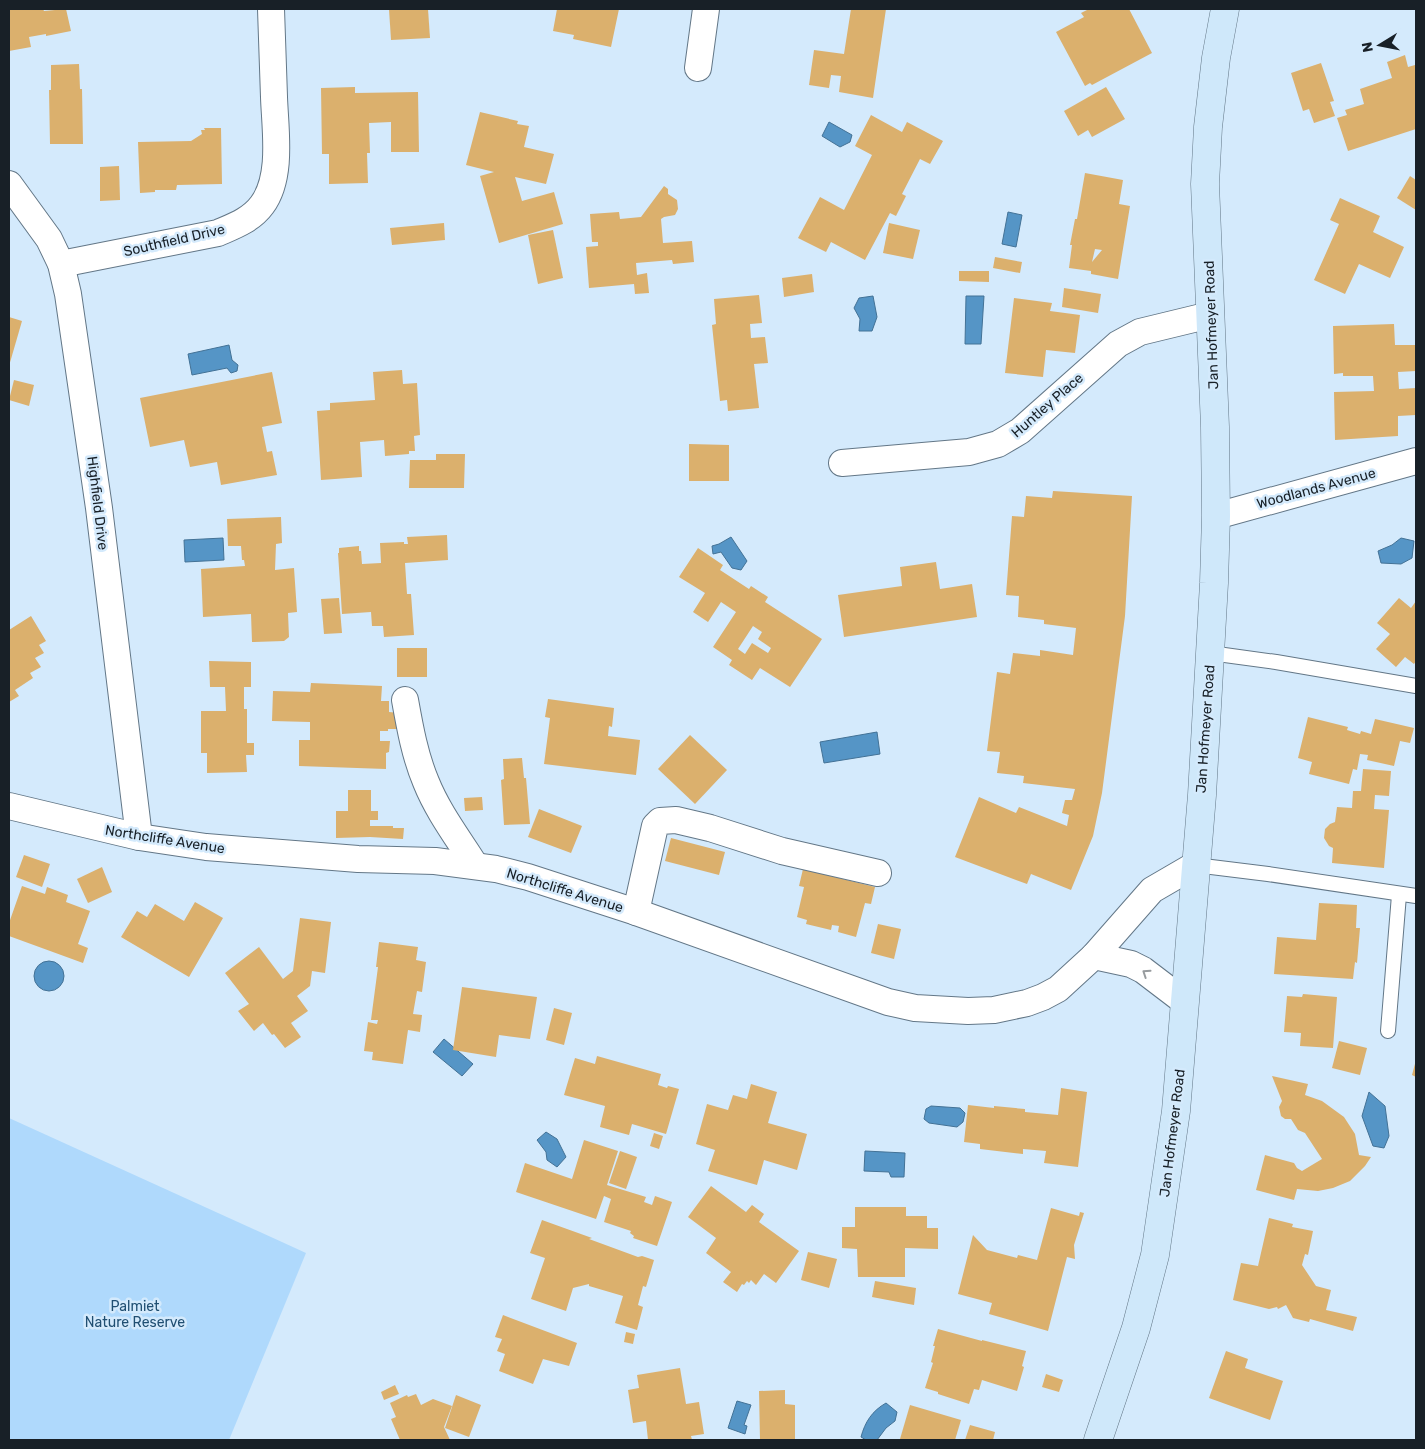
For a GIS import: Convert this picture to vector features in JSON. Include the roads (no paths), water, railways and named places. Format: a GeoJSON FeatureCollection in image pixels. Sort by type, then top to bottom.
{"type":"FeatureCollection","features":[{"type":"Feature","properties":{"kind":"street","name":"Southfield Drive"},"geometry":{"type":"LineString","coordinates":[[61,264],[218,232],[239,224],[256,212],[264,203],[272,187],[276,154],[272,9]]}},
{"type":"Feature","properties":{"kind":"street"},"geometry":{"type":"LineString","coordinates":[[698,68],[706,9]]}},
{"type":"Feature","properties":{"kind":"street","name":"Jan Hofmeyer Road"},"geometry":{"type":"LineString","coordinates":[[1098,1440],[1136,1328],[1155,1255],[1176,1111],[1202,795],[1210,653],[1216,516],[1215,426],[1205,184],[1208,127],[1216,58],[1225,9]]}},
{"type":"Feature","properties":{"kind":"street","name":"Highfield Drive"},"geometry":{"type":"LineString","coordinates":[[9,184],[49,239],[61,264],[68,294],[99,508],[139,837]]}},
{"type":"Feature","properties":{"kind":"street","name":"Huntley Place"},"geometry":{"type":"LineString","coordinates":[[842,463],[969,452],[998,444],[1020,431],[1118,344],[1140,332],[1210,316]]}},
{"type":"Feature","properties":{"kind":"street","name":"Woodlands Avenue"},"geometry":{"type":"LineString","coordinates":[[1216,516],[1416,461]]}},
{"type":"Feature","properties":{"kind":"street"},"geometry":{"type":"LineString","coordinates":[[405,700],[414,743],[426,782],[441,812],[475,865]]}},
{"type":"Feature","properties":{"kind":"street","name":"Northcliffe Avenue"},"geometry":{"type":"LineString","coordinates":[[9,806],[139,837],[206,847],[358,859],[435,861],[475,865],[528,877],[636,912],[888,1002],[915,1008],[968,1011],[994,1010],[1027,1003],[1058,989],[1094,956],[1152,890],[1195,865]]}},
{"type":"Feature","properties":{"kind":"street"},"geometry":{"type":"LineString","coordinates":[[636,912],[655,826],[658,822],[662,821],[676,820],[710,828],[782,851],[878,873]]}},
{"type":"Feature","properties":{"kind":"street"},"geometry":{"type":"LineString","coordinates":[[1094,956],[1131,964],[1143,970],[1185,1002]]}},
{"type":"Feature","properties":{"kind":"lane"},"geometry":{"type":"LineString","coordinates":[[1210,653],[1276,662],[1416,686]]}},
{"type":"Feature","properties":{"kind":"lane"},"geometry":{"type":"LineString","coordinates":[[1195,865],[1416,896]]}},
{"type":"Feature","properties":{"kind":"lane"},"geometry":{"type":"LineString","coordinates":[[1388,1031],[1399,895]]}},
{"type":"Feature","properties":{"kind":"park label","name":"Palmiet Nature Reserve"},"geometry":{"type":"Point","coordinates":[135,1314]}}]}
